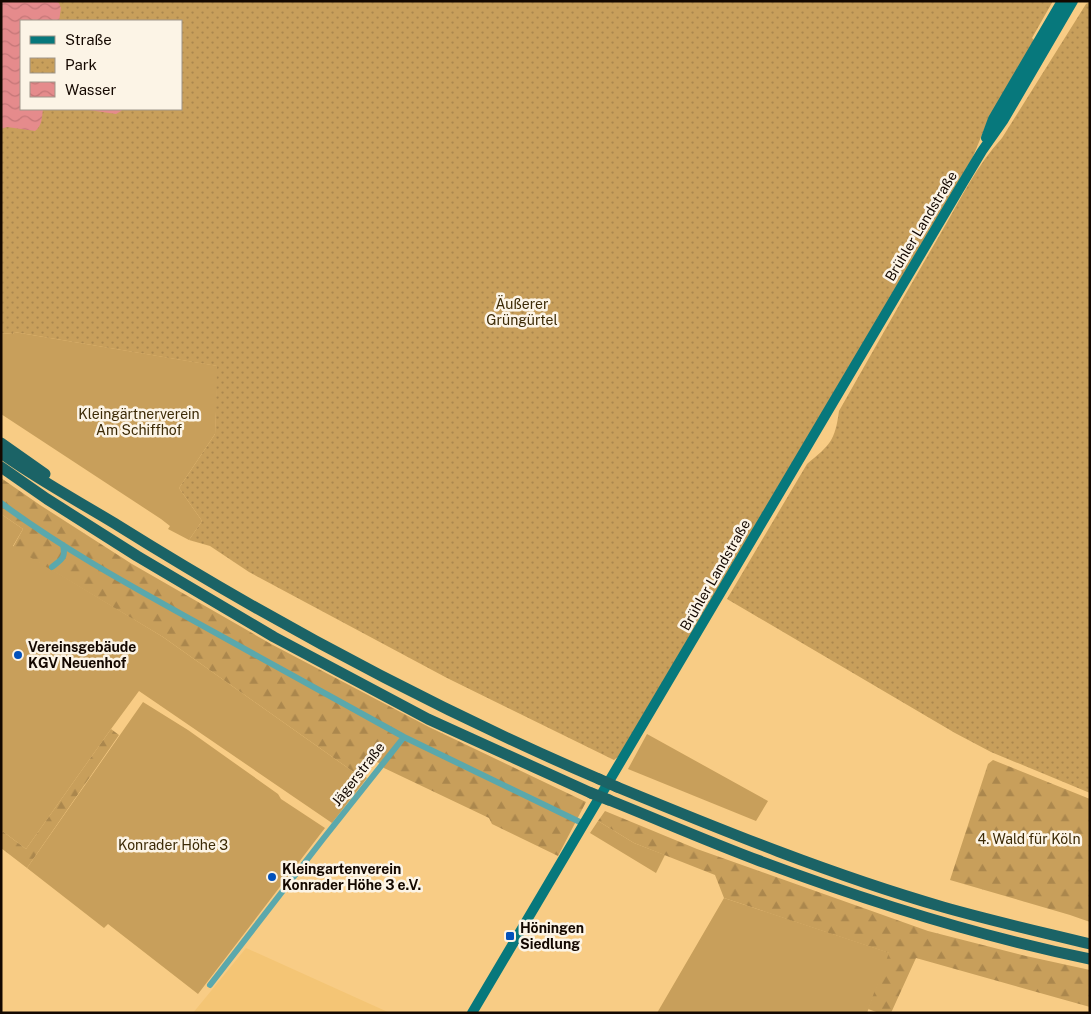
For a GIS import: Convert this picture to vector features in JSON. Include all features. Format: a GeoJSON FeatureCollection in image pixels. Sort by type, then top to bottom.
{"type":"FeatureCollection","features":[{"type":"Feature","properties":{"kind":"highway"},"geometry":{"type":"LineString","coordinates":[[1,443],[49,477],[67,494]]}},
{"type":"Feature","properties":{"kind":"highway"},"geometry":{"type":"LineString","coordinates":[[1,453],[27,471],[210,582],[393,683],[507,738],[617,787],[716,828],[788,855],[942,906],[1090,944]]}},
{"type":"Feature","properties":{"kind":"highway"},"geometry":{"type":"LineString","coordinates":[[1,467],[47,499],[137,556],[274,637],[428,719],[591,793],[759,861],[890,907],[978,932],[1090,959]]}},
{"type":"Feature","properties":{"kind":"main road","name":"Brühler Landstraße"},"geometry":{"type":"LineString","coordinates":[[982,151],[994,119],[1062,1]]}},
{"type":"Feature","properties":{"kind":"main road","name":"Brühler Landstraße"},"geometry":{"type":"LineString","coordinates":[[472,1013],[982,151],[1003,121],[1073,1]]}},
{"type":"Feature","properties":{"kind":"street"},"geometry":{"type":"LineString","coordinates":[[1,503],[63,545],[122,581],[404,737]]}},
{"type":"Feature","properties":{"kind":"street"},"geometry":{"type":"LineString","coordinates":[[52,567],[62,559],[65,553],[63,545]]}},
{"type":"Feature","properties":{"kind":"street","name":"Jägerstraße"},"geometry":{"type":"LineString","coordinates":[[210,985],[322,839],[404,737],[584,824]]}},
{"type":"Feature","properties":{"kind":"shaded area"},"geometry":{"type":"Polygon","coordinates":[[[246,948],[390,1013],[193,1013],[246,948]]]}},
{"type":"Feature","properties":{"kind":"green space","name":"Äußerer Grüngürtel"},"geometry":{"type":"Polygon","coordinates":[[[1,1],[1053,1],[1032,38],[1035,41],[986,125],[972,159],[619,756],[614,760],[447,678],[249,572],[210,546],[189,540],[202,521],[179,488],[215,434],[217,366],[14,332],[13,334],[1,333],[1,1]]]}},
{"type":"Feature","properties":{"kind":"green space"},"geometry":{"type":"Polygon","coordinates":[[[1090,2],[1090,793],[991,752],[955,733],[727,599],[807,464],[830,442],[836,429],[839,411],[969,183],[1002,138],[1086,4],[1090,2]]]}},
{"type":"Feature","properties":{"kind":"green space","name":"Kleingärtnerverein Am Schiffhof"},"geometry":{"type":"Polygon","coordinates":[[[14,332],[218,366],[215,434],[179,488],[202,521],[189,540],[168,529],[170,526],[161,519],[1,414],[1,333],[13,334],[14,332]]]}},
{"type":"Feature","properties":{"kind":"green space"},"geometry":{"type":"Polygon","coordinates":[[[1,478],[132,564],[271,644],[429,727],[586,802],[558,856],[492,824],[489,818],[384,768],[369,758],[359,772],[355,773],[163,637],[13,547],[23,529],[1,514],[1,478]]]}},
{"type":"Feature","properties":{"kind":"green space"},"geometry":{"type":"Polygon","coordinates":[[[1,514],[23,529],[13,546],[163,637],[355,773],[359,772],[367,778],[332,823],[139,691],[26,849],[1,830],[1,514]]]}},
{"type":"Feature","properties":{"kind":"green space","name":"Konrader Höhe 3"},"geometry":{"type":"Polygon","coordinates":[[[143,702],[188,730],[278,794],[281,799],[325,828],[198,994],[108,924],[104,928],[27,868],[143,702]]]}},
{"type":"Feature","properties":{"kind":"green space"},"geometry":{"type":"Polygon","coordinates":[[[111,729],[119,735],[27,868],[1,848],[1,830],[26,849],[111,729]]]}},
{"type":"Feature","properties":{"kind":"green space"},"geometry":{"type":"Polygon","coordinates":[[[647,734],[768,801],[756,821],[628,769],[647,734]]]}},
{"type":"Feature","properties":{"kind":"green space","name":"4. Wald für Köln"},"geometry":{"type":"Polygon","coordinates":[[[993,760],[1090,799],[1090,922],[950,880],[988,764],[993,760]]]}},
{"type":"Feature","properties":{"kind":"green space"},"geometry":{"type":"Polygon","coordinates":[[[605,811],[697,849],[928,931],[1090,970],[1090,1007],[916,958],[891,1013],[879,1013],[868,1009],[889,953],[724,898],[715,875],[634,843],[598,821],[605,811]]]}},
{"type":"Feature","properties":{"kind":"green space"},"geometry":{"type":"Polygon","coordinates":[[[598,821],[634,843],[665,855],[656,873],[590,833],[598,821]]]}},
{"type":"Feature","properties":{"kind":"green space"},"geometry":{"type":"Polygon","coordinates":[[[724,898],[890,953],[867,1013],[657,1013],[724,898]]]}},
{"type":"Feature","properties":{"kind":"water"},"geometry":{"type":"Polygon","coordinates":[[[1,1],[55,1],[59,3],[61,8],[59,20],[20,20],[20,110],[43,110],[40,124],[35,131],[7,127],[1,129],[1,1]]]}},
{"type":"Feature","properties":{"kind":"water"},"geometry":{"type":"Polygon","coordinates":[[[89,110],[122,110],[116,114],[89,110]]]}},
{"type":"Feature","properties":{"kind":"place","name":"Vereinsgebäude KGV Neuenhof"},"geometry":{"type":"Point","coordinates":[18,655]}},
{"type":"Feature","properties":{"kind":"place","name":"Kleingartenverein Konrader Höhe 3 e.V."},"geometry":{"type":"Point","coordinates":[272,877]}},
{"type":"Feature","properties":{"kind":"place","name":"Höningen Siedlung"},"geometry":{"type":"Point","coordinates":[510,936]}}]}
